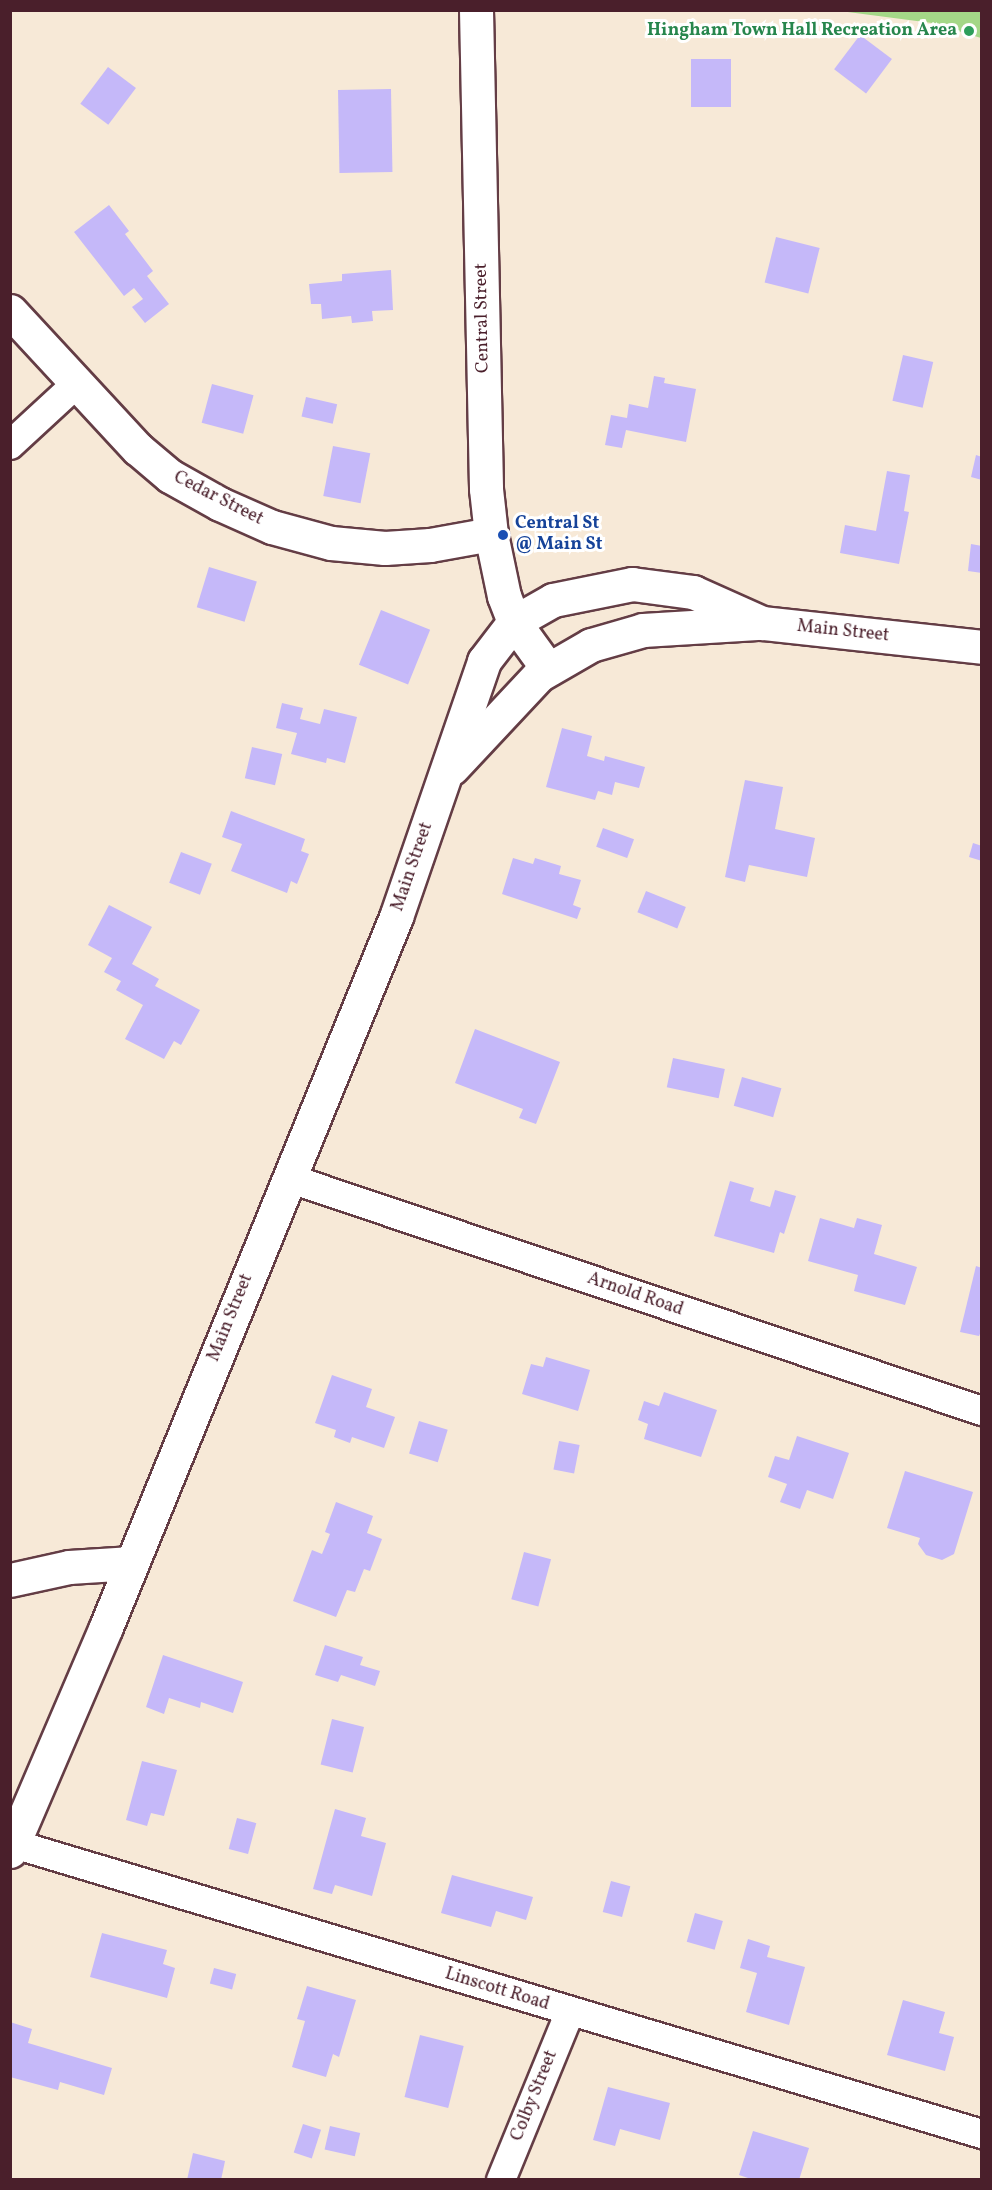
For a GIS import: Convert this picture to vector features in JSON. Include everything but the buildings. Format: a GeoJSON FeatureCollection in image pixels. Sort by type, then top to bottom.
{"type":"FeatureCollection","features":[{"type":"Feature","properties":{"kind":"main road","name":"Central Street"},"geometry":{"type":"LineString","coordinates":[[476,10],[486,489],[491,534],[504,596],[514,622],[548,669]]}},
{"type":"Feature","properties":{"kind":"main road","name":"Cedar Street"},"geometry":{"type":"LineString","coordinates":[[10,311],[138,449],[170,476],[220,504],[272,527],[331,543],[385,548],[430,545],[491,534]]}},
{"type":"Feature","properties":{"kind":"main road","name":"Main Street"},"geometry":{"type":"LineString","coordinates":[[12,1848],[132,1563],[396,917],[484,662],[514,622],[554,600],[632,584],[693,592],[762,622],[981,647]]}},
{"type":"Feature","properties":{"kind":"main road"},"geometry":{"type":"LineString","coordinates":[[447,773],[539,675],[591,645],[643,630],[762,622]]}},
{"type":"Feature","properties":{"kind":"main road"},"geometry":{"type":"LineString","coordinates":[[10,1580],[69,1567],[132,1563]]}},
{"type":"Feature","properties":{"kind":"street"},"geometry":{"type":"LineString","coordinates":[[10,445],[76,384]]}},
{"type":"Feature","properties":{"kind":"street","name":"Arnold Road"},"geometry":{"type":"LineString","coordinates":[[288,1178],[981,1411]]}},
{"type":"Feature","properties":{"kind":"street","name":"Linscott Road"},"geometry":{"type":"LineString","coordinates":[[12,1848],[981,2134]]}},
{"type":"Feature","properties":{"kind":"street","name":"Colby Street"},"geometry":{"type":"LineString","coordinates":[[501,2180],[570,2012]]}},
{"type":"Feature","properties":{"kind":"green space","name":"Hingham Town Hall Recreation Area"},"geometry":{"type":"Polygon","coordinates":[[[840,11],[981,11],[981,38],[932,23],[840,11]]]}},
{"type":"Feature","properties":{"kind":"place","name":"Hingham Town Hall Recreation Area"},"geometry":{"type":"Point","coordinates":[969,31]}},
{"type":"Feature","properties":{"kind":"place","name":"Central St @ Main St"},"geometry":{"type":"Point","coordinates":[503,535]}}]}
